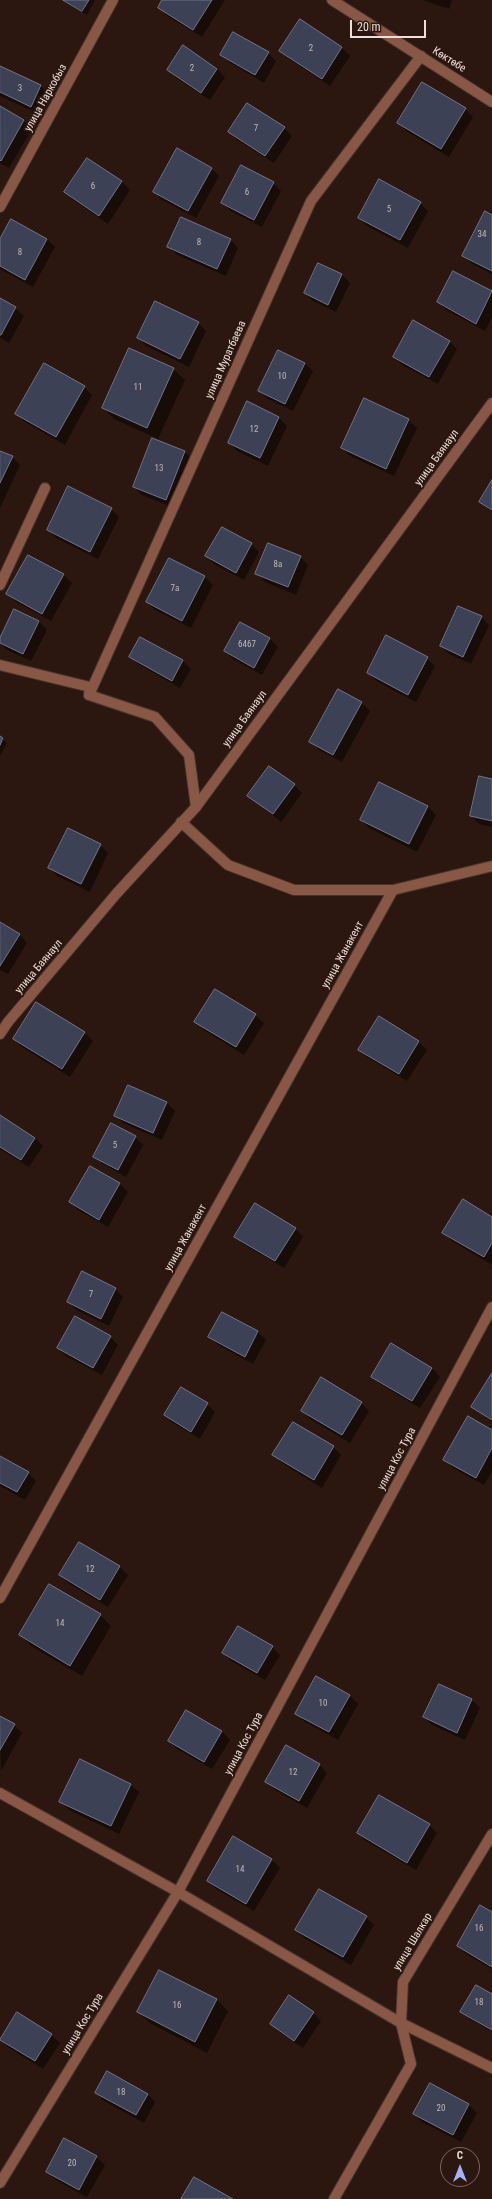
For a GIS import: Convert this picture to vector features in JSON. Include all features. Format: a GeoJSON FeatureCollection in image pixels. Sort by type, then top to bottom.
{"type":"FeatureCollection","features":[{"type":"Feature","properties":{"kind":"street","name":"улица Наркобыз"},"geometry":{"type":"LineString","coordinates":[[0,207],[113,0]]}},
{"type":"Feature","properties":{"kind":"street","name":"Көктөбе"},"geometry":{"type":"LineString","coordinates":[[332,0],[492,102]]}},
{"type":"Feature","properties":{"kind":"street","name":"улица Муратбаева"},"geometry":{"type":"LineString","coordinates":[[89,696],[311,200],[421,56]]}},
{"type":"Feature","properties":{"kind":"street","name":"улица Баянаул"},"geometry":{"type":"LineString","coordinates":[[0,1034],[8,1022],[112,899],[196,807],[492,403]]}},
{"type":"Feature","properties":{"kind":"street"},"geometry":{"type":"LineString","coordinates":[[0,584],[45,488]]}},
{"type":"Feature","properties":{"kind":"street"},"geometry":{"type":"LineString","coordinates":[[0,665],[90,687],[89,696],[155,717],[189,755],[196,807]]}},
{"type":"Feature","properties":{"kind":"street"},"geometry":{"type":"LineString","coordinates":[[181,822],[228,865],[294,890],[393,890],[492,866]]}},
{"type":"Feature","properties":{"kind":"street","name":"улица Жанакент"},"geometry":{"type":"LineString","coordinates":[[0,1598],[393,890]]}},
{"type":"Feature","properties":{"kind":"street","name":"улица Кос Тура"},"geometry":{"type":"LineString","coordinates":[[0,2183],[178,1892],[492,1307]]}},
{"type":"Feature","properties":{"kind":"street"},"geometry":{"type":"LineString","coordinates":[[0,1793],[178,1892],[401,2023],[492,2068]]}},
{"type":"Feature","properties":{"kind":"street","name":"улица Шалкар"},"geometry":{"type":"LineString","coordinates":[[334,2199],[411,2064],[401,2023],[403,1982],[492,1834]]}},
{"type":"Feature","properties":{"kind":"building"},"geometry":{"type":"Polygon","coordinates":[[[63,0],[89,0],[82,11],[63,0]]]}},
{"type":"Feature","properties":{"kind":"building"},"geometry":{"type":"Polygon","coordinates":[[[162,0],[212,0],[193,30],[158,8],[162,0]]]}},
{"type":"Feature","properties":{"kind":"building"},"geometry":{"type":"Polygon","coordinates":[[[300,19],[342,47],[322,79],[279,51],[300,19]]]}},
{"type":"Feature","properties":{"kind":"building"},"geometry":{"type":"Polygon","coordinates":[[[233,32],[269,52],[255,75],[220,55],[233,32]]]}},
{"type":"Feature","properties":{"kind":"building"},"geometry":{"type":"Polygon","coordinates":[[[183,45],[217,69],[201,93],[167,70],[183,45]]]}},
{"type":"Feature","properties":{"kind":"building"},"geometry":{"type":"Polygon","coordinates":[[[0,66],[41,85],[31,107],[0,92],[0,66]]]}},
{"type":"Feature","properties":{"kind":"building"},"geometry":{"type":"Polygon","coordinates":[[[422,82],[466,108],[441,149],[397,123],[422,82]]]}},
{"type":"Feature","properties":{"kind":"building"},"geometry":{"type":"Polygon","coordinates":[[[247,103],[285,127],[265,156],[228,132],[247,103]]]}},
{"type":"Feature","properties":{"kind":"building"},"geometry":{"type":"Polygon","coordinates":[[[0,106],[24,120],[1,161],[0,160],[0,106]]]}},
{"type":"Feature","properties":{"kind":"building"},"geometry":{"type":"Polygon","coordinates":[[[177,148],[212,168],[188,211],[153,192],[177,148]]]}},
{"type":"Feature","properties":{"kind":"building"},"geometry":{"type":"Polygon","coordinates":[[[87,158],[122,181],[99,216],[64,192],[87,158]]]}},
{"type":"Feature","properties":{"kind":"building"},"geometry":{"type":"Polygon","coordinates":[[[241,165],[274,182],[254,220],[221,203],[241,165]]]}},
{"type":"Feature","properties":{"kind":"building"},"geometry":{"type":"Polygon","coordinates":[[[379,179],[421,202],[400,240],[358,218],[379,179]]]}},
{"type":"Feature","properties":{"kind":"building"},"geometry":{"type":"Polygon","coordinates":[[[485,211],[492,215],[492,271],[462,256],[485,211]]]}},
{"type":"Feature","properties":{"kind":"building"},"geometry":{"type":"Polygon","coordinates":[[[181,217],[231,239],[217,269],[167,247],[181,217]]]}},
{"type":"Feature","properties":{"kind":"building"},"geometry":{"type":"Polygon","coordinates":[[[11,219],[47,239],[25,280],[0,266],[0,239],[11,219]]]}},
{"type":"Feature","properties":{"kind":"building"},"geometry":{"type":"Polygon","coordinates":[[[318,263],[342,274],[328,305],[304,293],[318,263]]]}},
{"type":"Feature","properties":{"kind":"building"},"geometry":{"type":"Polygon","coordinates":[[[453,271],[492,291],[476,324],[437,302],[453,271]]]}},
{"type":"Feature","properties":{"kind":"building"},"geometry":{"type":"Polygon","coordinates":[[[0,298],[16,307],[1,335],[0,335],[0,298]]]}},
{"type":"Feature","properties":{"kind":"building"},"geometry":{"type":"Polygon","coordinates":[[[155,301],[199,322],[180,359],[137,338],[155,301]]]}},
{"type":"Feature","properties":{"kind":"building"},"geometry":{"type":"Polygon","coordinates":[[[413,320],[450,341],[429,377],[393,357],[413,320]]]}},
{"type":"Feature","properties":{"kind":"building"},"geometry":{"type":"Polygon","coordinates":[[[129,348],[174,368],[147,428],[102,408],[129,348]]]}},
{"type":"Feature","properties":{"kind":"building"},"geometry":{"type":"Polygon","coordinates":[[[278,350],[305,363],[285,404],[258,391],[278,350]]]}},
{"type":"Feature","properties":{"kind":"building"},"geometry":{"type":"Polygon","coordinates":[[[44,363],[85,386],[56,437],[15,414],[44,363]]]}},
{"type":"Feature","properties":{"kind":"building"},"geometry":{"type":"Polygon","coordinates":[[[364,398],[409,419],[386,469],[341,448],[364,398]]]}},
{"type":"Feature","properties":{"kind":"building"},"geometry":{"type":"Polygon","coordinates":[[[247,401],[279,417],[260,458],[228,443],[247,401]]]}},
{"type":"Feature","properties":{"kind":"building"},"geometry":{"type":"Polygon","coordinates":[[[152,438],[185,451],[166,500],[133,487],[152,438]]]}},
{"type":"Feature","properties":{"kind":"building"},"geometry":{"type":"Polygon","coordinates":[[[0,451],[13,456],[0,483],[0,451]]]}},
{"type":"Feature","properties":{"kind":"building"},"geometry":{"type":"Polygon","coordinates":[[[492,480],[492,510],[479,502],[492,480]]]}},
{"type":"Feature","properties":{"kind":"building"},"geometry":{"type":"Polygon","coordinates":[[[68,486],[112,508],[90,552],[47,530],[68,486]]]}},
{"type":"Feature","properties":{"kind":"building"},"geometry":{"type":"Polygon","coordinates":[[[222,527],[252,543],[236,573],[205,556],[222,527]]]}},
{"type":"Feature","properties":{"kind":"building"},"geometry":{"type":"Polygon","coordinates":[[[268,543],[301,556],[288,587],[255,574],[268,543]]]}},
{"type":"Feature","properties":{"kind":"building"},"geometry":{"type":"Polygon","coordinates":[[[28,555],[64,574],[42,614],[6,594],[28,555]]]}},
{"type":"Feature","properties":{"kind":"building"},"geometry":{"type":"Polygon","coordinates":[[[169,558],[205,576],[182,621],[146,602],[169,558]]]}},
{"type":"Feature","properties":{"kind":"building"},"geometry":{"type":"Polygon","coordinates":[[[458,606],[482,616],[463,657],[440,646],[458,606]]]}},
{"type":"Feature","properties":{"kind":"building"},"geometry":{"type":"Polygon","coordinates":[[[14,609],[39,621],[23,654],[0,643],[0,638],[14,609]]]}},
{"type":"Feature","properties":{"kind":"building"},"geometry":{"type":"Polygon","coordinates":[[[240,622],[270,638],[254,668],[224,651],[240,622]]]}},
{"type":"Feature","properties":{"kind":"building"},"geometry":{"type":"Polygon","coordinates":[[[386,635],[428,657],[408,695],[367,673],[386,635]]]}},
{"type":"Feature","properties":{"kind":"building"},"geometry":{"type":"Polygon","coordinates":[[[140,637],[183,660],[172,681],[129,657],[140,637]]]}},
{"type":"Feature","properties":{"kind":"building"},"geometry":{"type":"Polygon","coordinates":[[[338,689],[362,702],[333,755],[309,742],[338,689]]]}},
{"type":"Feature","properties":{"kind":"building"},"geometry":{"type":"Polygon","coordinates":[[[0,736],[3,738],[0,745],[0,736]]]}},
{"type":"Feature","properties":{"kind":"building"},"geometry":{"type":"Polygon","coordinates":[[[269,766],[295,784],[273,814],[247,796],[269,766]]]}},
{"type":"Feature","properties":{"kind":"building"},"geometry":{"type":"Polygon","coordinates":[[[479,776],[492,779],[492,821],[470,816],[479,776]]]}},
{"type":"Feature","properties":{"kind":"building"},"geometry":{"type":"Polygon","coordinates":[[[379,782],[428,806],[409,844],[360,820],[379,782]]]}},
{"type":"Feature","properties":{"kind":"building"},"geometry":{"type":"Polygon","coordinates":[[[68,828],[101,844],[81,884],[48,868],[68,828]]]}},
{"type":"Feature","properties":{"kind":"building"},"geometry":{"type":"Polygon","coordinates":[[[0,922],[20,934],[0,966],[0,922]]]}},
{"type":"Feature","properties":{"kind":"building"},"geometry":{"type":"Polygon","coordinates":[[[215,989],[256,1014],[236,1047],[194,1022],[215,989]]]}},
{"type":"Feature","properties":{"kind":"building"},"geometry":{"type":"Polygon","coordinates":[[[36,1002],[85,1032],[62,1069],[13,1039],[36,1002]]]}},
{"type":"Feature","properties":{"kind":"building"},"geometry":{"type":"Polygon","coordinates":[[[379,1016],[419,1041],[399,1074],[358,1050],[379,1016]]]}},
{"type":"Feature","properties":{"kind":"building"},"geometry":{"type":"Polygon","coordinates":[[[128,1085],[167,1102],[153,1133],[114,1116],[128,1085]]]}},
{"type":"Feature","properties":{"kind":"building"},"geometry":{"type":"Polygon","coordinates":[[[0,1115],[35,1138],[21,1160],[0,1147],[0,1115]]]}},
{"type":"Feature","properties":{"kind":"building"},"geometry":{"type":"Polygon","coordinates":[[[111,1123],[136,1136],[118,1170],[93,1157],[111,1123]]]}},
{"type":"Feature","properties":{"kind":"building"},"geometry":{"type":"Polygon","coordinates":[[[90,1166],[120,1183],[99,1220],[69,1202],[90,1166]]]}},
{"type":"Feature","properties":{"kind":"building"},"geometry":{"type":"Polygon","coordinates":[[[463,1199],[492,1217],[492,1243],[484,1257],[442,1233],[463,1199]]]}},
{"type":"Feature","properties":{"kind":"building"},"geometry":{"type":"Polygon","coordinates":[[[255,1203],[296,1228],[275,1261],[234,1237],[255,1203]]]}},
{"type":"Feature","properties":{"kind":"building"},"geometry":{"type":"Polygon","coordinates":[[[82,1271],[116,1288],[101,1319],[67,1302],[82,1271]]]}},
{"type":"Feature","properties":{"kind":"building"},"geometry":{"type":"Polygon","coordinates":[[[222,1312],[258,1331],[245,1357],[208,1337],[222,1312]]]}},
{"type":"Feature","properties":{"kind":"building"},"geometry":{"type":"Polygon","coordinates":[[[75,1316],[111,1336],[93,1368],[57,1348],[75,1316]]]}},
{"type":"Feature","properties":{"kind":"building"},"geometry":{"type":"Polygon","coordinates":[[[391,1343],[432,1368],[412,1401],[371,1377],[391,1343]]]}},
{"type":"Feature","properties":{"kind":"building"},"geometry":{"type":"Polygon","coordinates":[[[492,1373],[492,1420],[471,1407],[492,1373]]]}},
{"type":"Feature","properties":{"kind":"building"},"geometry":{"type":"Polygon","coordinates":[[[321,1377],[362,1402],[342,1435],[301,1411],[321,1377]]]}},
{"type":"Feature","properties":{"kind":"building"},"geometry":{"type":"Polygon","coordinates":[[[181,1387],[208,1403],[191,1432],[164,1415],[181,1387]]]}},
{"type":"Feature","properties":{"kind":"building"},"geometry":{"type":"Polygon","coordinates":[[[468,1416],[492,1430],[492,1448],[476,1478],[443,1460],[468,1416]]]}},
{"type":"Feature","properties":{"kind":"building"},"geometry":{"type":"Polygon","coordinates":[[[293,1422],[334,1446],[314,1480],[272,1455],[293,1422]]]}},
{"type":"Feature","properties":{"kind":"building"},"geometry":{"type":"Polygon","coordinates":[[[0,1456],[29,1472],[17,1492],[0,1483],[0,1456]]]}},
{"type":"Feature","properties":{"kind":"building"},"geometry":{"type":"Polygon","coordinates":[[[79,1542],[120,1566],[100,1600],[59,1575],[79,1542]]]}},
{"type":"Feature","properties":{"kind":"building"},"geometry":{"type":"Polygon","coordinates":[[[49,1584],[101,1614],[70,1666],[19,1635],[49,1584]]]}},
{"type":"Feature","properties":{"kind":"building"},"geometry":{"type":"Polygon","coordinates":[[[238,1626],[273,1646],[257,1673],[222,1653],[238,1626]]]}},
{"type":"Feature","properties":{"kind":"building"},"geometry":{"type":"Polygon","coordinates":[[[316,1676],[350,1695],[329,1732],[295,1714],[316,1676]]]}},
{"type":"Feature","properties":{"kind":"building"},"geometry":{"type":"Polygon","coordinates":[[[439,1684],[472,1699],[457,1733],[423,1717],[439,1684]]]}},
{"type":"Feature","properties":{"kind":"building"},"geometry":{"type":"Polygon","coordinates":[[[186,1710],[222,1731],[204,1762],[168,1741],[186,1710]]]}},
{"type":"Feature","properties":{"kind":"building"},"geometry":{"type":"Polygon","coordinates":[[[0,1716],[15,1724],[0,1750],[0,1716]]]}},
{"type":"Feature","properties":{"kind":"building"},"geometry":{"type":"Polygon","coordinates":[[[286,1745],[320,1764],[299,1801],[265,1782],[286,1745]]]}},
{"type":"Feature","properties":{"kind":"building"},"geometry":{"type":"Polygon","coordinates":[[[80,1759],[131,1784],[111,1826],[59,1802],[80,1759]]]}},
{"type":"Feature","properties":{"kind":"building"},"geometry":{"type":"Polygon","coordinates":[[[379,1795],[430,1824],[407,1863],[357,1833],[379,1795]]]}},
{"type":"Feature","properties":{"kind":"building"},"geometry":{"type":"Polygon","coordinates":[[[233,1836],[272,1859],[246,1904],[207,1881],[233,1836]]]}},
{"type":"Feature","properties":{"kind":"building"},"geometry":{"type":"Polygon","coordinates":[[[319,1889],[367,1916],[343,1957],[295,1930],[319,1889]]]}},
{"type":"Feature","properties":{"kind":"building"},"geometry":{"type":"Polygon","coordinates":[[[480,1905],[492,1912],[492,1967],[457,1946],[480,1905]]]}},
{"type":"Feature","properties":{"kind":"building"},"geometry":{"type":"Polygon","coordinates":[[[159,1970],[217,1999],[195,2042],[137,2012],[159,1970]]]}},
{"type":"Feature","properties":{"kind":"building"},"geometry":{"type":"Polygon","coordinates":[[[476,1985],[492,1994],[492,2030],[460,2012],[476,1985]]]}},
{"type":"Feature","properties":{"kind":"building"},"geometry":{"type":"Polygon","coordinates":[[[289,1995],[314,2012],[294,2041],[270,2024],[289,1995]]]}},
{"type":"Feature","properties":{"kind":"building"},"geometry":{"type":"Polygon","coordinates":[[[17,2012],[52,2034],[35,2061],[0,2040],[17,2012]]]}},
{"type":"Feature","properties":{"kind":"building"},"geometry":{"type":"Polygon","coordinates":[[[107,2071],[148,2094],[136,2115],[95,2093],[107,2071]]]}},
{"type":"Feature","properties":{"kind":"building"},"geometry":{"type":"Polygon","coordinates":[[[430,2083],[469,2104],[453,2135],[413,2114],[430,2083]]]}},
{"type":"Feature","properties":{"kind":"building"},"geometry":{"type":"Polygon","coordinates":[[[64,2138],[97,2156],[79,2190],[46,2172],[64,2138]]]}},
{"type":"Feature","properties":{"kind":"building"},"geometry":{"type":"Polygon","coordinates":[[[194,2177],[233,2199],[181,2199],[194,2177]]]}}]}
